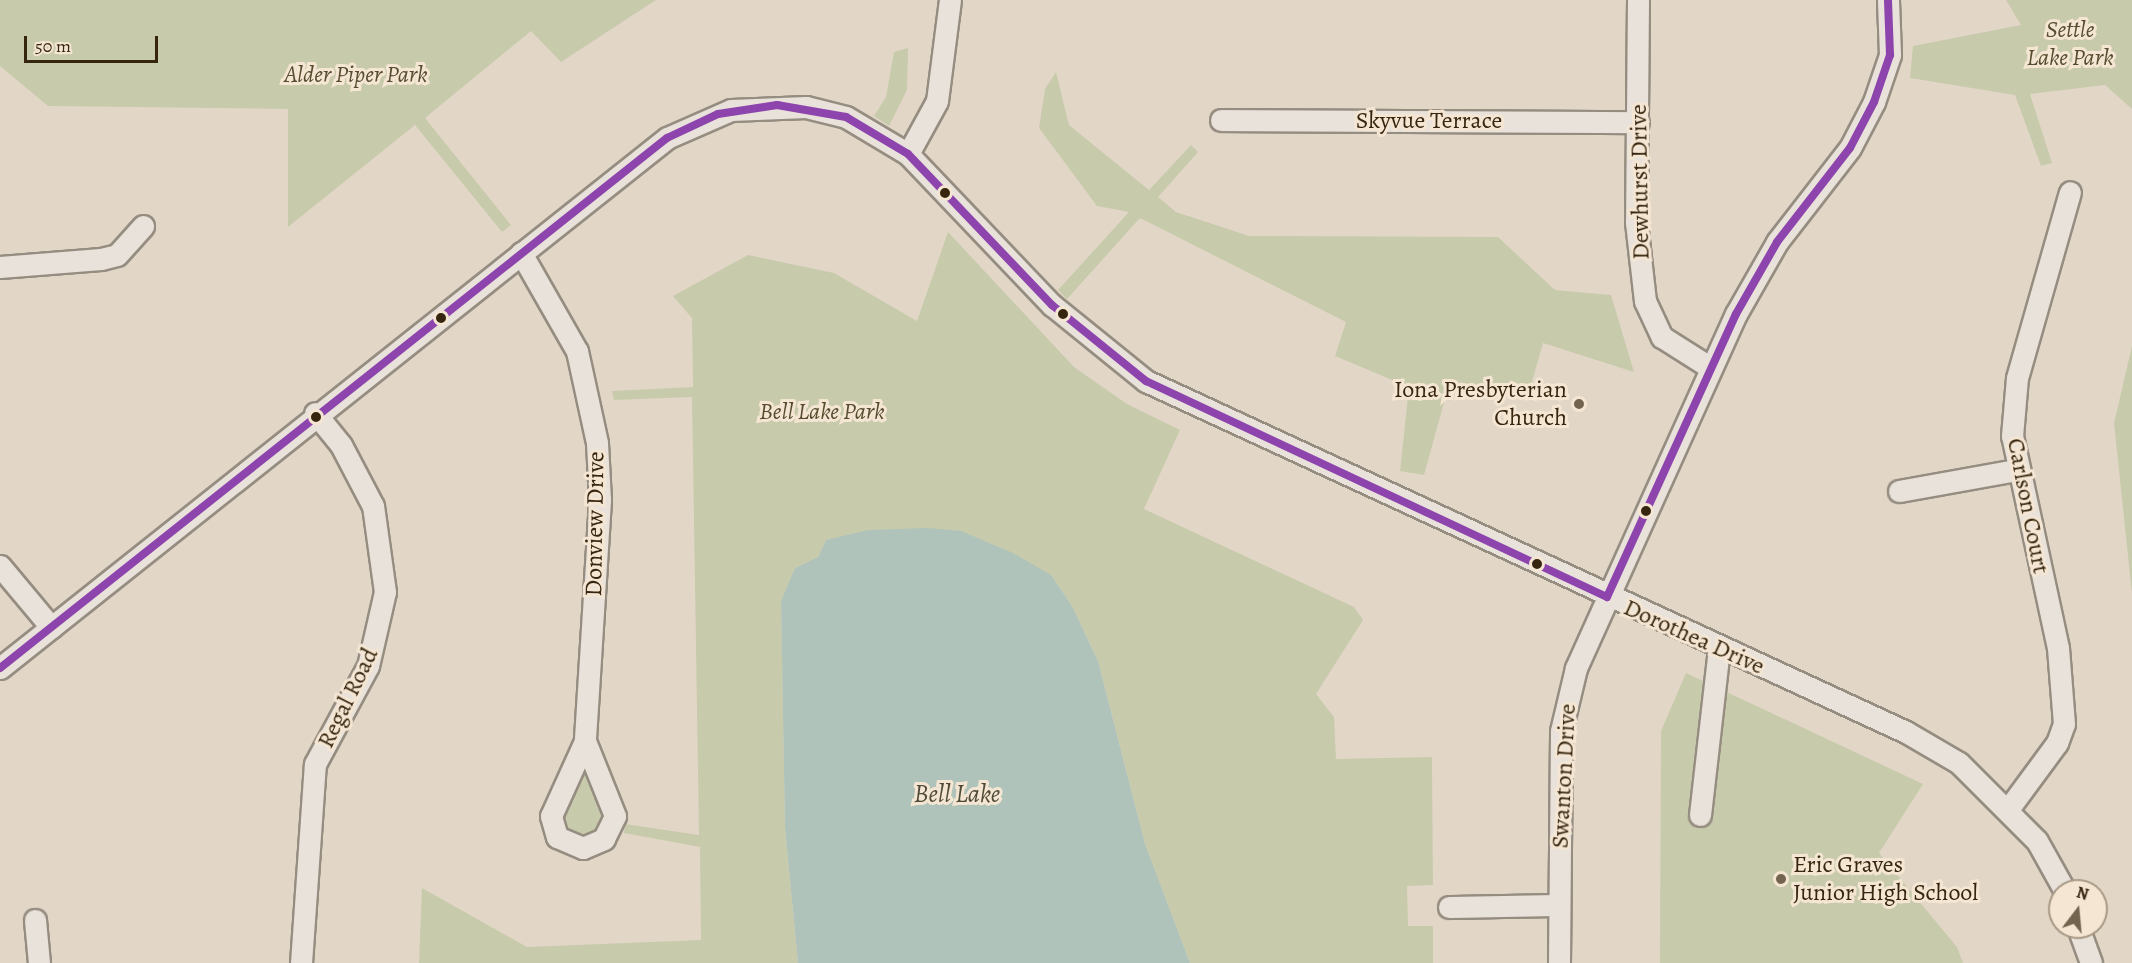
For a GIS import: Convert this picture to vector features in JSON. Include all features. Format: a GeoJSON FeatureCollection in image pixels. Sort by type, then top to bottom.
{"type":"FeatureCollection","features":[{"type":"Feature","properties":{"kind":"street"},"geometry":{"type":"LineString","coordinates":[[908,154],[937,101],[950,0]]}},
{"type":"Feature","properties":{"kind":"street","name":"Dewhurst Drive"},"geometry":{"type":"LineString","coordinates":[[1638,0],[1636,222],[1647,307],[1668,342],[1711,368]]}},
{"type":"Feature","properties":{"kind":"street","name":"Swanton Drive"},"geometry":{"type":"LineString","coordinates":[[1559,963],[1559,770],[1566,698],[1607,597],[1711,368],[1777,242],[1862,129],[1890,54],[1888,0]]}},
{"type":"Feature","properties":{"kind":"street","name":"Dorothea Drive"},"geometry":{"type":"LineString","coordinates":[[0,668],[315,414],[667,138],[731,110],[777,105],[820,109],[861,124],[908,154],[1059,312],[1146,381],[1933,747],[1984,782],[2009,808],[2037,841],[2058,879]]}},
{"type":"Feature","properties":{"kind":"street","name":"Skyvue Terrace"},"geometry":{"type":"LineString","coordinates":[[1221,120],[1638,122]]}},
{"type":"Feature","properties":{"kind":"street","name":"Carlson Court"},"geometry":{"type":"LineString","coordinates":[[2009,808],[2057,743],[2064,707],[2058,648],[2016,470],[2017,378],[2070,192]]}},
{"type":"Feature","properties":{"kind":"street"},"geometry":{"type":"LineString","coordinates":[[0,267],[101,260],[117,255],[143,226]]}},
{"type":"Feature","properties":{"kind":"street","name":"Donview Drive"},"geometry":{"type":"LineString","coordinates":[[521,253],[577,351],[597,443],[600,500],[585,741],[550,816],[557,837],[583,848],[604,839],[615,816],[585,741]]}},
{"type":"Feature","properties":{"kind":"street","name":"Regal Road"},"geometry":{"type":"LineString","coordinates":[[301,963],[315,764],[368,666],[385,592],[373,506],[341,446],[315,414]]}},
{"type":"Feature","properties":{"kind":"street"},"geometry":{"type":"LineString","coordinates":[[1899,491],[2016,470]]}},
{"type":"Feature","properties":{"kind":"street"},"geometry":{"type":"LineString","coordinates":[[0,566],[51,627]]}},
{"type":"Feature","properties":{"kind":"street"},"geometry":{"type":"LineString","coordinates":[[1701,815],[1719,648]]}},
{"type":"Feature","properties":{"kind":"street"},"geometry":{"type":"LineString","coordinates":[[1449,907],[1558,905]]}},
{"type":"Feature","properties":{"kind":"street"},"geometry":{"type":"LineString","coordinates":[[35,920],[39,963]]}},
{"type":"Feature","properties":{"kind":"street"},"geometry":{"type":"LineString","coordinates":[[2082,939],[2091,963]]}},
{"type":"Feature","properties":{"kind":"green space","name":"Alder Piper Park"},"geometry":{"type":"Polygon","coordinates":[[[0,0],[656,0],[561,62],[531,31],[425,118],[511,225],[502,232],[415,125],[288,227],[288,109],[48,106],[0,66],[0,0]]]}},
{"type":"Feature","properties":{"kind":"green space","name":"Settle Lake Park"},"geometry":{"type":"Polygon","coordinates":[[[2006,0],[2132,0],[2132,109],[2105,85],[2030,94],[2052,163],[2041,166],[2015,95],[1910,78],[1913,46],[2021,25],[2006,0]]]}},
{"type":"Feature","properties":{"kind":"green space"},"geometry":{"type":"Polygon","coordinates":[[[908,48],[907,90],[889,126],[874,116],[886,97],[894,52],[908,48]]]}},
{"type":"Feature","properties":{"kind":"green space"},"geometry":{"type":"Polygon","coordinates":[[[1056,72],[1069,125],[1149,190],[1191,145],[1198,152],[1158,197],[1176,212],[1249,236],[1498,237],[1555,290],[1611,295],[1634,372],[1543,343],[1530,389],[1456,386],[1445,399],[1424,475],[1400,471],[1409,387],[1335,356],[1346,322],[1140,218],[1067,299],[1058,290],[1129,212],[1097,206],[1039,128],[1045,89],[1056,72]]]}},
{"type":"Feature","properties":{"kind":"green space","name":"Bell Lake Park"},"geometry":{"type":"Polygon","coordinates":[[[948,232],[1074,367],[1127,404],[1180,430],[1144,509],[1354,607],[1363,620],[1316,694],[1334,717],[1336,759],[1432,757],[1433,885],[1407,886],[1408,926],[1433,926],[1433,963],[1190,963],[1145,844],[1098,661],[1072,606],[1051,575],[911,532],[826,540],[818,557],[795,568],[781,602],[785,828],[798,963],[419,963],[422,888],[527,947],[701,940],[700,847],[624,833],[625,824],[699,835],[692,397],[614,400],[612,391],[693,387],[692,318],[673,296],[748,255],[834,273],[917,321],[948,232]]]}},
{"type":"Feature","properties":{"kind":"green space"},"geometry":{"type":"Polygon","coordinates":[[[2132,346],[2132,594],[2114,423],[2132,346]]]}},
{"type":"Feature","properties":{"kind":"green space"},"geometry":{"type":"Polygon","coordinates":[[[1686,673],[1923,784],[1879,853],[1957,947],[1963,963],[1660,963],[1661,731],[1686,673]]]}},
{"type":"Feature","properties":{"kind":"green space"},"geometry":{"type":"Polygon","coordinates":[[[587,762],[603,819],[600,831],[577,839],[564,828],[562,817],[587,762]]]}},
{"type":"Feature","properties":{"kind":"water","name":"Bell Lake"},"geometry":{"type":"Polygon","coordinates":[[[928,528],[961,531],[1013,553],[1051,575],[1072,606],[1098,661],[1145,844],[1190,963],[798,963],[785,828],[781,601],[795,568],[818,557],[826,540],[868,530],[928,528]]]}},
{"type":"Feature","properties":{"kind":"transit line"},"geometry":{"type":"LineString","coordinates":[[0,668],[667,138],[718,114],[777,105],[846,117],[908,154],[1052,305],[1146,381],[1607,597],[1736,314],[1777,242],[1850,148],[1874,102],[1890,55],[1888,0]]}},
{"type":"Feature","properties":{"kind":"place","name":"Iona Presbyterian Church"},"geometry":{"type":"Point","coordinates":[1579,404]}},
{"type":"Feature","properties":{"kind":"place","name":"Eric Graves Junior High School"},"geometry":{"type":"Point","coordinates":[1781,879]}}]}
